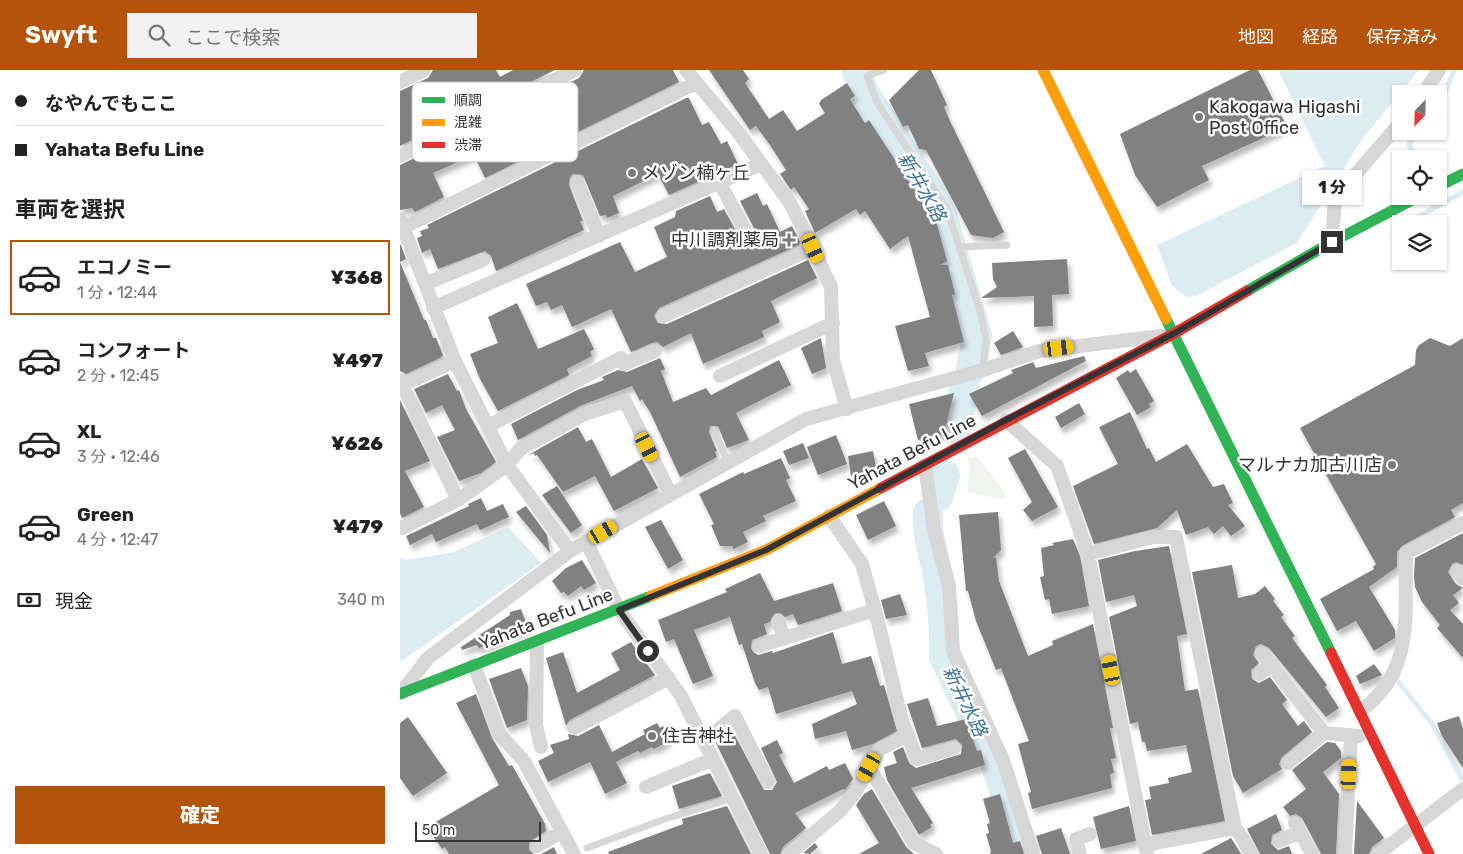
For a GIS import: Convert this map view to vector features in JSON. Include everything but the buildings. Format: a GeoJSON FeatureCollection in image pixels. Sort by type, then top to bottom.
{"type":"FeatureCollection","features":[{"type":"Feature","properties":{"kind":"main road"},"geometry":{"type":"LineString","coordinates":[[1043,70],[1429,854]]}},
{"type":"Feature","properties":{"kind":"main road"},"geometry":{"type":"LineString","coordinates":[[1447,182],[1463,174]]}},
{"type":"Feature","properties":{"kind":"main road","name":"Yahata Befu Line"},"geometry":{"type":"LineString","coordinates":[[400,694],[619,610],[766,550],[925,466],[1006,420],[1173,334],[1332,242],[1403,205]]}},
{"type":"Feature","properties":{"kind":"street"},"geometry":{"type":"LineString","coordinates":[[400,82],[424,70]]}},
{"type":"Feature","properties":{"kind":"street"},"geometry":{"type":"LineString","coordinates":[[551,82],[575,70]]}},
{"type":"Feature","properties":{"kind":"street"},"geometry":{"type":"LineString","coordinates":[[686,70],[738,132],[790,203],[813,248],[831,286],[833,360],[847,409]]}},
{"type":"Feature","properties":{"kind":"street"},"geometry":{"type":"LineString","coordinates":[[1429,85],[1439,70]]}},
{"type":"Feature","properties":{"kind":"street"},"geometry":{"type":"LineString","coordinates":[[578,139],[696,83]]}},
{"type":"Feature","properties":{"kind":"street"},"geometry":{"type":"LineString","coordinates":[[1332,242],[1335,198],[1392,132]]}},
{"type":"Feature","properties":{"kind":"street"},"geometry":{"type":"LineString","coordinates":[[400,156],[412,150]]}},
{"type":"Feature","properties":{"kind":"street"},"geometry":{"type":"LineString","coordinates":[[530,162],[402,223],[455,361],[507,465],[570,550]]}},
{"type":"Feature","properties":{"kind":"street"},"geometry":{"type":"LineString","coordinates":[[434,308],[761,164]]}},
{"type":"Feature","properties":{"kind":"street"},"geometry":{"type":"LineString","coordinates":[[577,182],[600,236]]}},
{"type":"Feature","properties":{"kind":"street"},"geometry":{"type":"LineString","coordinates":[[720,183],[749,238]]}},
{"type":"Feature","properties":{"kind":"street"},"geometry":{"type":"LineString","coordinates":[[663,316],[813,248]]}},
{"type":"Feature","properties":{"kind":"street"},"geometry":{"type":"LineString","coordinates":[[425,284],[483,260]]}},
{"type":"Feature","properties":{"kind":"street"},"geometry":{"type":"LineString","coordinates":[[720,376],[832,323]]}},
{"type":"Feature","properties":{"kind":"street"},"geometry":{"type":"LineString","coordinates":[[400,694],[428,658],[570,550],[670,493],[806,420],[983,370],[1039,351],[1173,334]]}},
{"type":"Feature","properties":{"kind":"street"},"geometry":{"type":"LineString","coordinates":[[488,426],[621,358],[624,364],[656,350]]}},
{"type":"Feature","properties":{"kind":"street"},"geometry":{"type":"LineString","coordinates":[[455,361],[401,383],[458,500]]}},
{"type":"Feature","properties":{"kind":"street"},"geometry":{"type":"LineString","coordinates":[[400,527],[402,528],[458,500],[507,465],[520,449],[584,414],[625,401],[670,493]]}},
{"type":"Feature","properties":{"kind":"street"},"geometry":{"type":"LineString","coordinates":[[1006,420],[1057,466],[1088,554],[1146,850],[1235,828]]}},
{"type":"Feature","properties":{"kind":"street"},"geometry":{"type":"LineString","coordinates":[[925,466],[934,530],[949,586],[953,651],[1003,760],[1033,854]]}},
{"type":"Feature","properties":{"kind":"street"},"geometry":{"type":"LineString","coordinates":[[829,516],[862,564],[876,610],[902,721],[917,759],[954,748]]}},
{"type":"Feature","properties":{"kind":"street"},"geometry":{"type":"LineString","coordinates":[[1360,711],[1375,700],[1394,677],[1401,658],[1405,618],[1406,553],[1463,523]]}},
{"type":"Feature","properties":{"kind":"street"},"geometry":{"type":"LineString","coordinates":[[1088,554],[1153,537],[1176,537],[1235,828],[1251,854]]}},
{"type":"Feature","properties":{"kind":"street"},"geometry":{"type":"LineString","coordinates":[[586,541],[619,610],[669,678],[704,741],[761,854]]}},
{"type":"Feature","properties":{"kind":"street"},"geometry":{"type":"LineString","coordinates":[[759,646],[876,610]]}},
{"type":"Feature","properties":{"kind":"street"},"geometry":{"type":"LineString","coordinates":[[778,621],[784,638]]}},
{"type":"Feature","properties":{"kind":"street"},"geometry":{"type":"LineString","coordinates":[[537,642],[536,725],[541,747]]}},
{"type":"Feature","properties":{"kind":"street"},"geometry":{"type":"LineString","coordinates":[[1262,653],[1324,733]]}},
{"type":"Feature","properties":{"kind":"street"},"geometry":{"type":"LineString","coordinates":[[474,665],[500,735],[524,761],[562,832],[581,851]]}},
{"type":"Feature","properties":{"kind":"street"},"geometry":{"type":"LineString","coordinates":[[1259,674],[1272,665]]}},
{"type":"Feature","properties":{"kind":"street"},"geometry":{"type":"LineString","coordinates":[[574,728],[669,678]]}},
{"type":"Feature","properties":{"kind":"street"},"geometry":{"type":"LineString","coordinates":[[704,741],[735,716],[768,782]]}},
{"type":"Feature","properties":{"kind":"street"},"geometry":{"type":"LineString","coordinates":[[1288,763],[1324,733],[1372,738]]}},
{"type":"Feature","properties":{"kind":"street"},"geometry":{"type":"LineString","coordinates":[[790,854],[840,811],[856,791],[880,749],[908,735]]}},
{"type":"Feature","properties":{"kind":"street"},"geometry":{"type":"LineString","coordinates":[[1345,854],[1351,735]]}},
{"type":"Feature","properties":{"kind":"street"},"geometry":{"type":"LineString","coordinates":[[646,787],[713,759]]}},
{"type":"Feature","properties":{"kind":"street"},"geometry":{"type":"LineString","coordinates":[[869,767],[914,843],[936,854]]}},
{"type":"Feature","properties":{"kind":"street"},"geometry":{"type":"LineString","coordinates":[[1378,854],[1463,788]]}},
{"type":"Feature","properties":{"kind":"street"},"geometry":{"type":"LineString","coordinates":[[1280,841],[1298,828],[1312,854]]}},
{"type":"Feature","properties":{"kind":"street"},"geometry":{"type":"LineString","coordinates":[[537,846],[562,832]]}},
{"type":"Feature","properties":{"kind":"street"},"geometry":{"type":"LineString","coordinates":[[1080,854],[1076,839],[1090,834]]}},
{"type":"Feature","properties":{"kind":"lane"},"geometry":{"type":"LineString","coordinates":[[884,70],[866,76],[878,104],[947,209],[980,311],[986,339],[983,370]]}},
{"type":"Feature","properties":{"kind":"lane"},"geometry":{"type":"LineString","coordinates":[[959,247],[1007,245]]}},
{"type":"Feature","properties":{"kind":"lane"},"geometry":{"type":"LineString","coordinates":[[714,430],[728,463]]}},
{"type":"Feature","properties":{"kind":"lane"},"geometry":{"type":"LineString","coordinates":[[581,851],[665,819],[732,798]]}},
{"type":"Feature","properties":{"kind":"shaded area"},"geometry":{"type":"Polygon","coordinates":[[[1278,70],[1419,70],[1407,85],[1392,85],[1392,103],[1362,139],[1297,243],[1196,296],[1187,297],[1172,286],[1157,245],[1325,166],[1278,70]]]}},
{"type":"Feature","properties":{"kind":"shaded area"},"geometry":{"type":"Polygon","coordinates":[[[976,456],[1007,495],[1003,500],[967,492],[970,468],[968,459],[976,456]]]}},
{"type":"Feature","properties":{"kind":"shaded area"},"geometry":{"type":"Polygon","coordinates":[[[508,527],[541,563],[400,662],[400,558],[407,560],[454,552],[508,527]]]}},
{"type":"Feature","properties":{"kind":"waterway","name":"新井水路"},"geometry":{"type":"LineString","coordinates":[[857,70],[863,91],[932,196],[942,215],[977,336],[971,370]]}},
{"type":"Feature","properties":{"kind":"waterway"},"geometry":{"type":"LineString","coordinates":[[1448,85],[1454,70]]}},
{"type":"Feature","properties":{"kind":"waterway"},"geometry":{"type":"LineString","coordinates":[[1412,140],[1409,144],[1412,150]]}},
{"type":"Feature","properties":{"kind":"waterway"},"geometry":{"type":"LineString","coordinates":[[1421,215],[1463,192]]}},
{"type":"Feature","properties":{"kind":"waterway","name":"新井水路"},"geometry":{"type":"LineString","coordinates":[[955,430],[964,390]]}},
{"type":"Feature","properties":{"kind":"waterway","name":"新井水路"},"geometry":{"type":"LineString","coordinates":[[938,497],[945,475]]}},
{"type":"Feature","properties":{"kind":"waterway","name":"新井水路"},"geometry":{"type":"LineString","coordinates":[[928,513],[929,535],[942,603],[944,657],[994,760],[1025,854]]}},
{"type":"Feature","properties":{"kind":"waterway"},"geometry":{"type":"LineString","coordinates":[[1398,675],[1396,679],[1433,725],[1462,779]]}},
{"type":"Feature","properties":{"kind":"traffic: fast"},"geometry":{"type":"LineString","coordinates":[[1447,182],[1463,174]]}},
{"type":"Feature","properties":{"kind":"traffic: fast"},"geometry":{"type":"LineString","coordinates":[[1247,291],[1332,242],[1403,205]]}},
{"type":"Feature","properties":{"kind":"traffic: fast"},"geometry":{"type":"LineString","coordinates":[[1166,319],[1331,653]]}},
{"type":"Feature","properties":{"kind":"traffic: fast"},"geometry":{"type":"LineString","coordinates":[[400,694],[651,596]]}},
{"type":"Feature","properties":{"kind":"traffic: slow"},"geometry":{"type":"LineString","coordinates":[[1043,70],[1166,319]]}},
{"type":"Feature","properties":{"kind":"traffic: slow"},"geometry":{"type":"LineString","coordinates":[[651,596],[766,550],[881,488]]}},
{"type":"Feature","properties":{"kind":"traffic: jam"},"geometry":{"type":"LineString","coordinates":[[881,488],[1173,334],[1247,291]]}},
{"type":"Feature","properties":{"kind":"traffic: jam"},"geometry":{"type":"LineString","coordinates":[[1331,653],[1429,854]]}},
{"type":"Feature","properties":{"kind":"place","name":"Kakogawa Higashi Post Office"},"geometry":{"type":"Point","coordinates":[1199,117]}},
{"type":"Feature","properties":{"kind":"place","name":"メゾン楠ヶ丘"},"geometry":{"type":"Point","coordinates":[632,173]}},
{"type":"Feature","properties":{"kind":"place","name":"中川調剤薬局"},"geometry":{"type":"Point","coordinates":[789,240]}},
{"type":"Feature","properties":{"kind":"place","name":"マルナカ加古川店"},"geometry":{"type":"Point","coordinates":[1392,465]}},
{"type":"Feature","properties":{"kind":"place","name":"住吉神社"},"geometry":{"type":"Point","coordinates":[652,736]}},
{"type":"Feature","properties":{"kind":"route"},"geometry":{"type":"LineString","coordinates":[[648,651],[619,610],[766,550],[932,462],[1006,420],[1173,334],[1332,242]]}}]}
